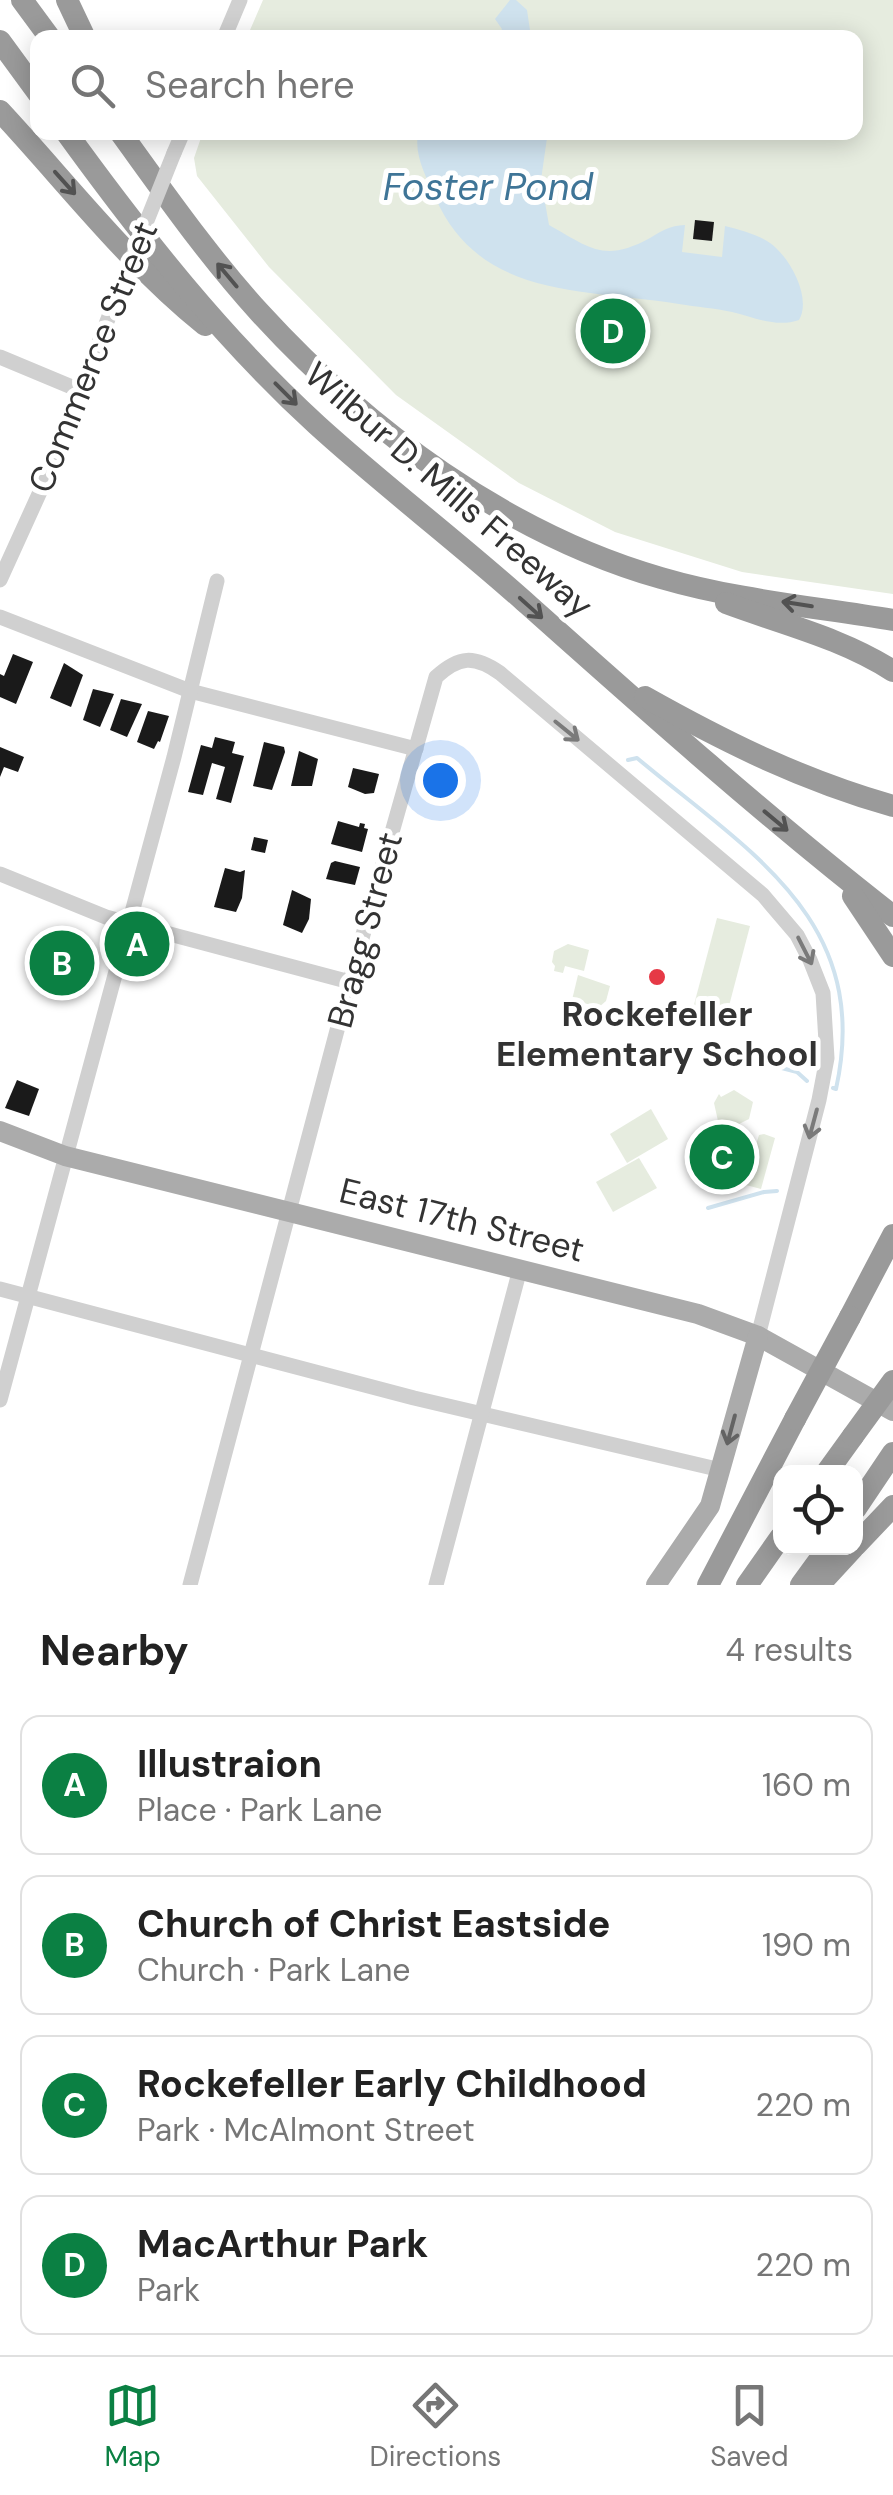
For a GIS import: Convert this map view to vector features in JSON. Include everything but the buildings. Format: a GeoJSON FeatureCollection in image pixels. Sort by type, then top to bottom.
{"type":"FeatureCollection","features":[{"type":"Feature","properties":{"kind":"highway"},"geometry":{"type":"LineString","coordinates":[[22,0],[44,30]]}},
{"type":"Feature","properties":{"kind":"highway"},"geometry":{"type":"LineString","coordinates":[[67,0],[81,30]]}},
{"type":"Feature","properties":{"kind":"highway"},"geometry":{"type":"LineString","coordinates":[[0,41],[30,82]]}},
{"type":"Feature","properties":{"kind":"highway"},"geometry":{"type":"LineString","coordinates":[[0,111],[168,295],[258,367]]}},
{"type":"Feature","properties":{"kind":"highway","name":"Wilbur D. Mills Freeway"},"geometry":{"type":"LineString","coordinates":[[72,140],[138,231],[258,367],[317,425],[824,862]]}},
{"type":"Feature","properties":{"kind":"highway","name":"Wilbur D. Mills Freeway"},"geometry":{"type":"LineString","coordinates":[[126,140],[258,311],[335,386],[456,482],[540,530],[602,558],[658,577],[707,590],[893,620]]}},
{"type":"Feature","properties":{"kind":"highway"},"geometry":{"type":"LineString","coordinates":[[134,140],[150,174]]}},
{"type":"Feature","properties":{"kind":"highway"},"geometry":{"type":"LineString","coordinates":[[658,577],[789,627],[834,639],[893,672]]}},
{"type":"Feature","properties":{"kind":"highway"},"geometry":{"type":"LineString","coordinates":[[612,678],[734,747],[835,789],[893,806]]}},
{"type":"Feature","properties":{"kind":"highway"},"geometry":{"type":"LineString","coordinates":[[824,862],[893,916]]}},
{"type":"Feature","properties":{"kind":"highway"},"geometry":{"type":"LineString","coordinates":[[824,862],[857,900],[893,956]]}},
{"type":"Feature","properties":{"kind":"highway"},"geometry":{"type":"LineString","coordinates":[[708,1585],[893,1235]]}},
{"type":"Feature","properties":{"kind":"highway"},"geometry":{"type":"LineString","coordinates":[[832,1465],[893,1380]]}},
{"type":"Feature","properties":{"kind":"highway"},"geometry":{"type":"LineString","coordinates":[[863,1498],[890,1457]]}},
{"type":"Feature","properties":{"kind":"highway"},"geometry":{"type":"LineString","coordinates":[[863,1537],[893,1506]]}},
{"type":"Feature","properties":{"kind":"highway"},"geometry":{"type":"LineString","coordinates":[[747,1585],[773,1548]]}},
{"type":"Feature","properties":{"kind":"highway"},"geometry":{"type":"LineString","coordinates":[[801,1585],[823,1555]]}},
{"type":"Feature","properties":{"kind":"highway"},"geometry":{"type":"LineString","coordinates":[[819,1585],[846,1555]]}},
{"type":"Feature","properties":{"kind":"main road","name":"East 17th Street"},"geometry":{"type":"LineString","coordinates":[[0,1131],[65,1156],[698,1314],[758,1336],[893,1411]]}},
{"type":"Feature","properties":{"kind":"main road"},"geometry":{"type":"LineString","coordinates":[[656,1585],[710,1506],[758,1336]]}},
{"type":"Feature","properties":{"kind":"street"},"geometry":{"type":"LineString","coordinates":[[227,30],[240,0]]}},
{"type":"Feature","properties":{"kind":"street","name":"Commerce Street"},"geometry":{"type":"LineString","coordinates":[[0,580],[43,486],[180,140]]}},
{"type":"Feature","properties":{"kind":"street"},"geometry":{"type":"LineString","coordinates":[[0,356],[78,390]]}},
{"type":"Feature","properties":{"kind":"street"},"geometry":{"type":"LineString","coordinates":[[0,1400],[217,580]]}},
{"type":"Feature","properties":{"kind":"street"},"geometry":{"type":"LineString","coordinates":[[0,616],[190,692],[416,749]]}},
{"type":"Feature","properties":{"kind":"street","name":"Bragg Street"},"geometry":{"type":"LineString","coordinates":[[190,1585],[350,982],[436,677],[457,660],[483,661],[763,895],[806,950],[822,993],[828,1036],[822,1086],[758,1336]]}},
{"type":"Feature","properties":{"kind":"street"},"geometry":{"type":"LineString","coordinates":[[0,874],[129,924],[350,982]]}},
{"type":"Feature","properties":{"kind":"street"},"geometry":{"type":"LineString","coordinates":[[436,1585],[520,1270]]}},
{"type":"Feature","properties":{"kind":"street"},"geometry":{"type":"LineString","coordinates":[[0,1289],[414,1398],[721,1470]]}},
{"type":"Feature","properties":{"kind":"shaded area"},"geometry":{"type":"Polygon","coordinates":[[[263,0],[893,0],[893,594],[742,572],[615,532],[519,483],[396,395],[269,267],[197,176],[194,158],[200,140],[863,140],[863,30],[250,30],[263,0]]]}},
{"type":"Feature","properties":{"kind":"shaded area"},"geometry":{"type":"Polygon","coordinates":[[[717,918],[750,926],[724,1025],[691,1016],[717,918]]]}},
{"type":"Feature","properties":{"kind":"shaded area"},"geometry":{"type":"Polygon","coordinates":[[[568,944],[589,950],[584,971],[565,966],[563,973],[554,971],[554,951],[568,944]]]}},
{"type":"Feature","properties":{"kind":"shaded area"},"geometry":{"type":"Polygon","coordinates":[[[578,975],[610,986],[606,1001],[599,1007],[572,1000],[578,975]]]}},
{"type":"Feature","properties":{"kind":"shaded area"},"geometry":{"type":"Polygon","coordinates":[[[734,1090],[753,1102],[749,1119],[727,1130],[718,1121],[714,1103],[719,1094],[721,1097],[734,1090]]]}},
{"type":"Feature","properties":{"kind":"shaded area"},"geometry":{"type":"Polygon","coordinates":[[[651,1109],[668,1139],[627,1163],[610,1134],[651,1109]]]}},
{"type":"Feature","properties":{"kind":"shaded area"},"geometry":{"type":"Polygon","coordinates":[[[711,1134],[742,1140],[733,1181],[701,1174],[711,1134]]]}},
{"type":"Feature","properties":{"kind":"shaded area"},"geometry":{"type":"Polygon","coordinates":[[[759,1135],[775,1138],[761,1189],[746,1185],[745,1181],[759,1135]]]}},
{"type":"Feature","properties":{"kind":"shaded area"},"geometry":{"type":"Polygon","coordinates":[[[639,1158],[657,1188],[613,1212],[596,1182],[639,1158]]]}},
{"type":"Feature","properties":{"kind":"water"},"geometry":{"type":"Polygon","coordinates":[[[510,0],[516,0],[527,10],[530,30],[502,30],[495,19],[510,0]]]}},
{"type":"Feature","properties":{"kind":"water","name":"Foster Pond"},"geometry":{"type":"Polygon","coordinates":[[[418,140],[547,140],[541,180],[549,225],[587,246],[609,251],[634,246],[666,229],[685,225],[682,252],[722,257],[725,226],[760,237],[778,249],[797,278],[803,301],[799,320],[773,322],[719,309],[572,290],[507,272],[479,255],[455,231],[435,197],[418,140]]]}},
{"type":"Feature","properties":{"kind":"waterway"},"geometry":{"type":"LineString","coordinates":[[628,760],[637,758],[759,859],[792,895],[819,935],[836,979],[843,1030],[836,1089],[833,1088]]}},
{"type":"Feature","properties":{"kind":"waterway"},"geometry":{"type":"LineString","coordinates":[[728,1054],[797,1072],[807,1081]]}},
{"type":"Feature","properties":{"kind":"waterway"},"geometry":{"type":"LineString","coordinates":[[708,1208],[777,1191]]}},
{"type":"Feature","properties":{"kind":"place","name":"MacArthur Park"},"geometry":{"type":"Point","coordinates":[613,331]}},
{"type":"Feature","properties":{"kind":"place","name":"Illustraion"},"geometry":{"type":"Point","coordinates":[137,944]}},
{"type":"Feature","properties":{"kind":"place","name":"Church of Christ Eastside"},"geometry":{"type":"Point","coordinates":[62,963]}},
{"type":"Feature","properties":{"kind":"place","name":"Rockefeller Elementary School"},"geometry":{"type":"Point","coordinates":[657,977]}},
{"type":"Feature","properties":{"kind":"place","name":"Rockefeller Early Childhood"},"geometry":{"type":"Point","coordinates":[722,1157]}}]}
